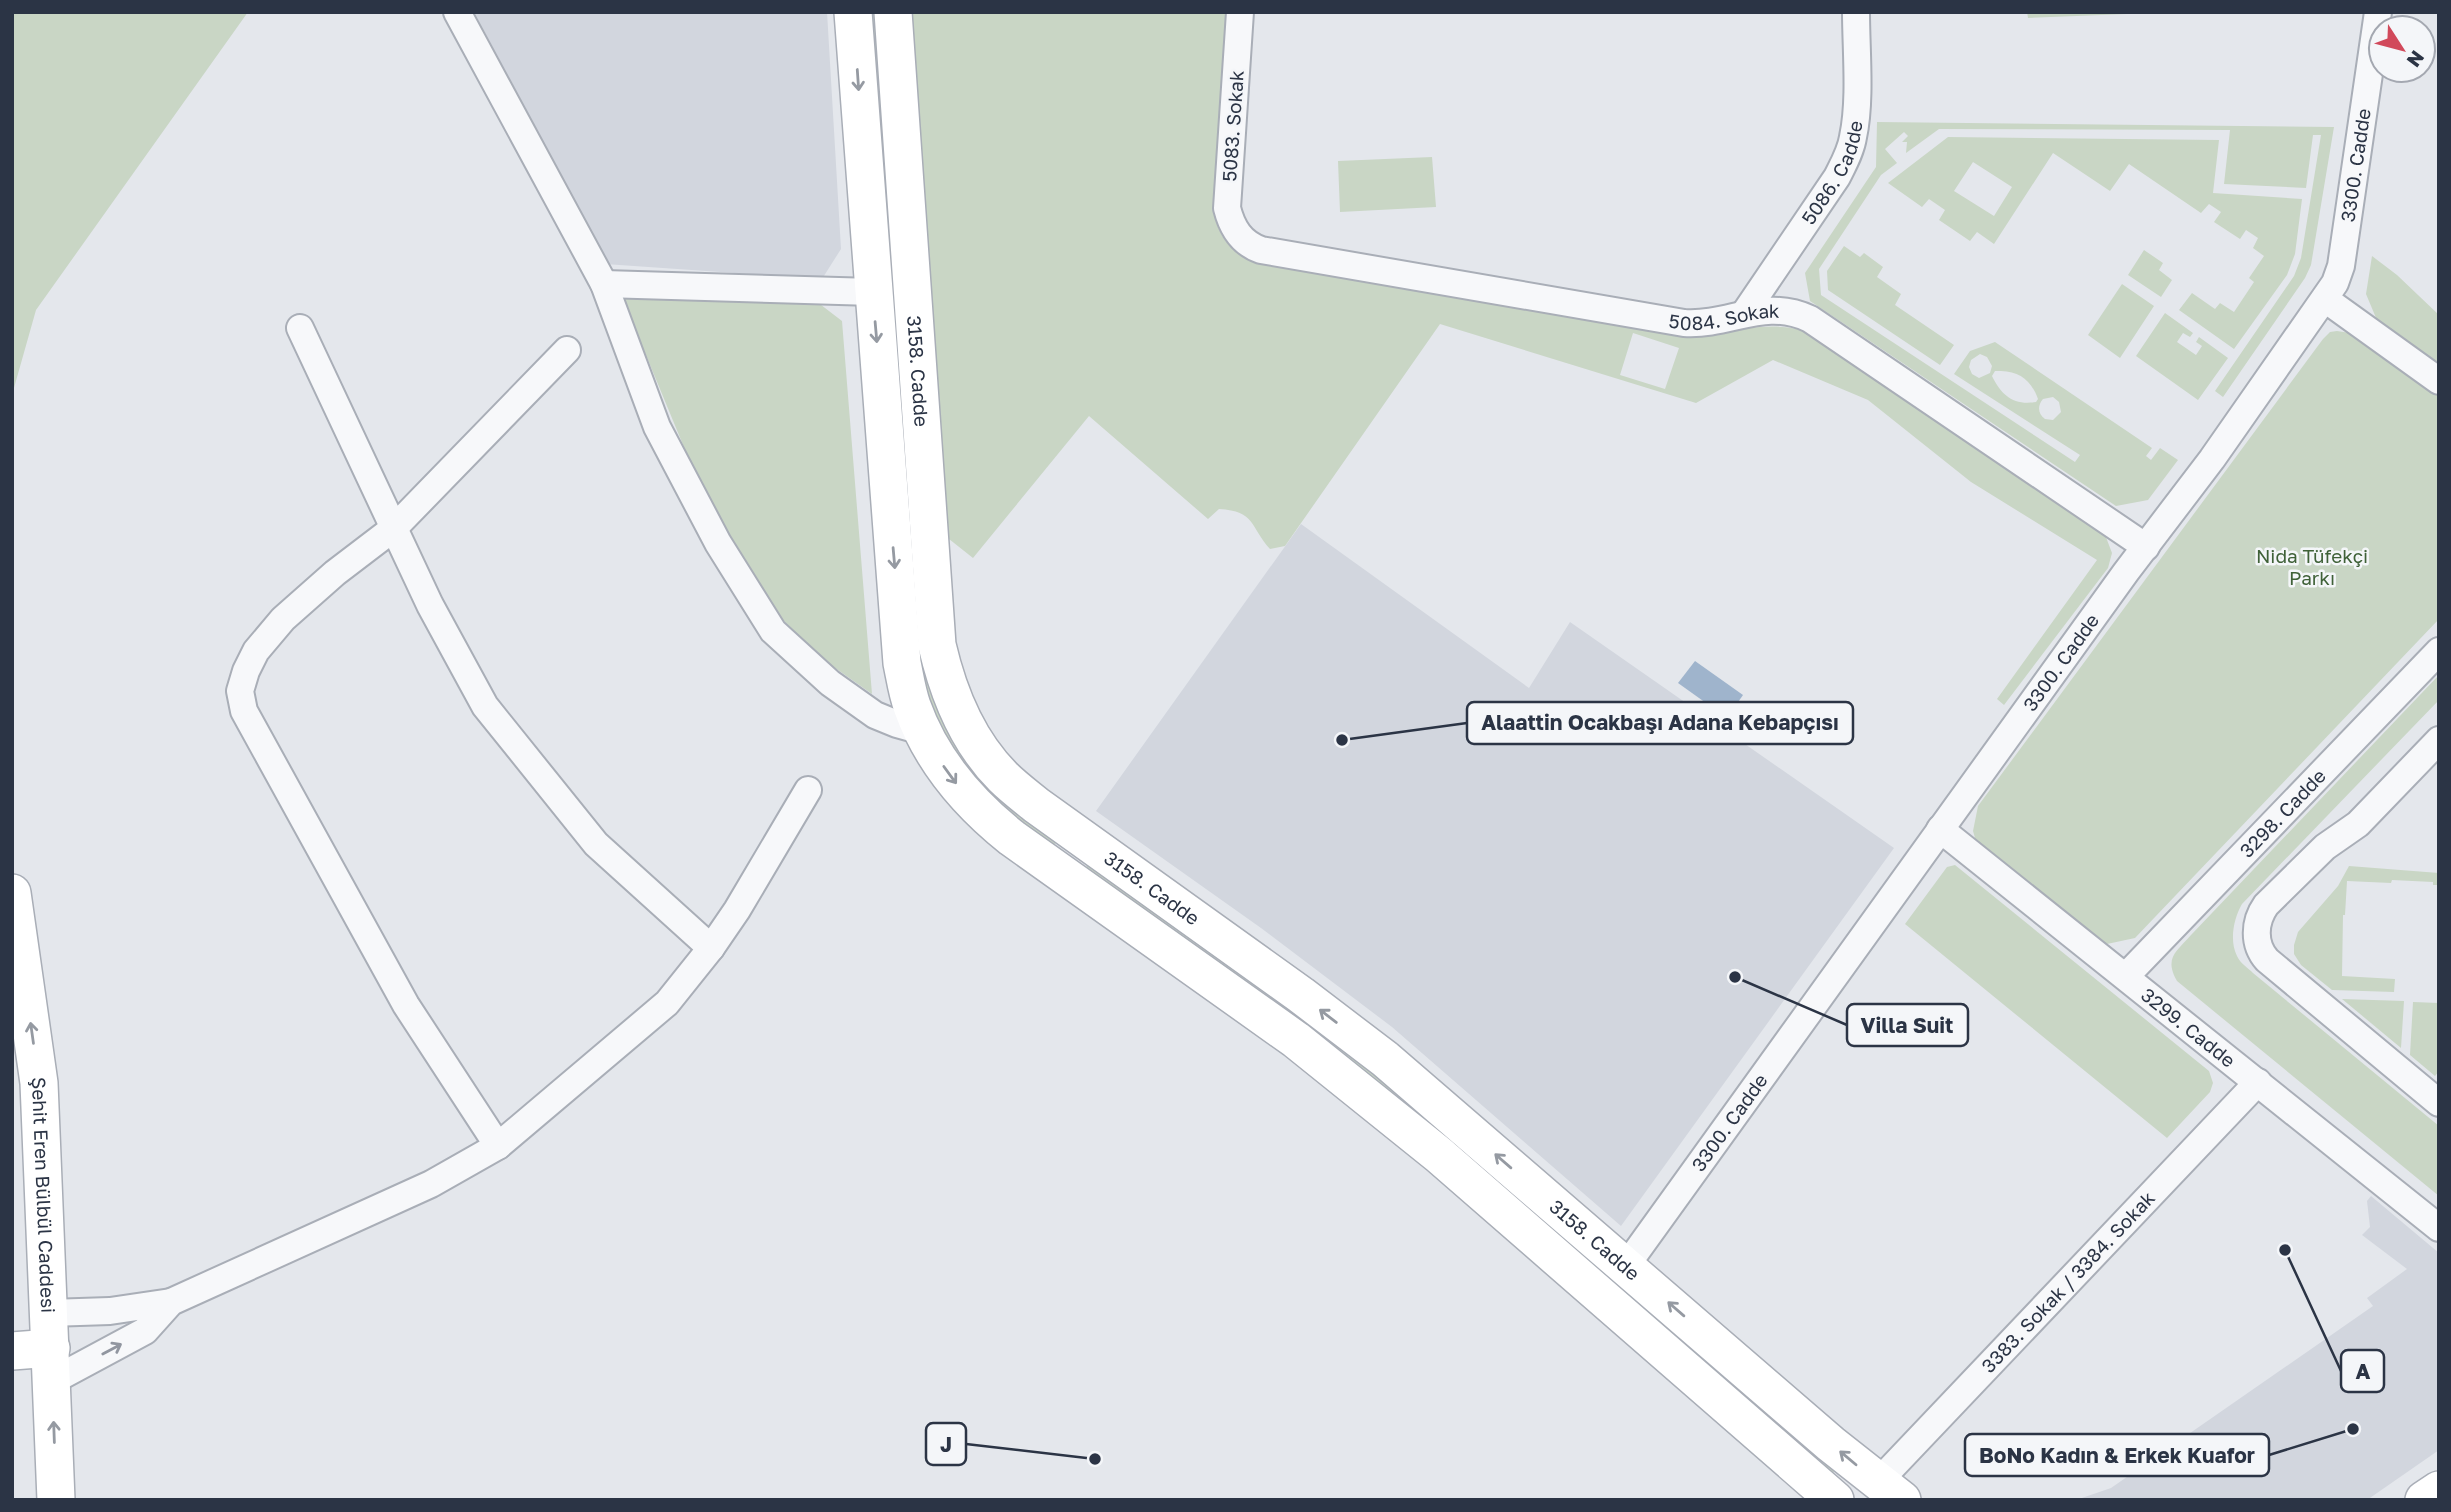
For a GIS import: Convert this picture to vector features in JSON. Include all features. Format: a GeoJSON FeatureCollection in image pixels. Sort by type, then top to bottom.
{"type":"FeatureCollection","features":[{"type":"Feature","properties":{"kind":"street"},"geometry":{"type":"LineString","coordinates":[[457,12],[604,285],[657,427],[718,543],[773,631],[831,683],[875,715],[922,731]]}},
{"type":"Feature","properties":{"kind":"street","name":"3158. Cadde"},"geometry":{"type":"LineString","coordinates":[[853,12],[902,663],[911,703],[922,731],[963,794],[985,816],[1296,1040],[1419,1138],[1835,1500]]}},
{"type":"Feature","properties":{"kind":"street","name":"3158. Cadde"},"geometry":{"type":"LineString","coordinates":[[893,12],[937,645],[944,675],[979,748],[1002,777],[1037,805],[1301,995],[1385,1059],[1890,1491]]}},
{"type":"Feature","properties":{"kind":"street","name":"5083. Sokak"},"geometry":{"type":"LineString","coordinates":[[1240,12],[1227,208],[1231,223],[1240,237]]}},
{"type":"Feature","properties":{"kind":"street","name":"5086. Cadde"},"geometry":{"type":"LineString","coordinates":[[1744,314],[1837,177],[1847,158],[1856,116],[1856,12]]}},
{"type":"Feature","properties":{"kind":"street","name":"3300. Cadde"},"geometry":{"type":"LineString","coordinates":[[1626,1266],[1940,829],[2212,458],[2335,283],[2341,266],[2378,12]]}},
{"type":"Feature","properties":{"kind":"street","name":"5084. Sokak"},"geometry":{"type":"LineString","coordinates":[[1240,237],[1261,250],[1684,323],[1714,323],[1744,314],[1772,309],[1785,310],[1810,319],[2146,547]]}},
{"type":"Feature","properties":{"kind":"street"},"geometry":{"type":"LineString","coordinates":[[604,285],[873,292]]}},
{"type":"Feature","properties":{"kind":"street"},"geometry":{"type":"LineString","coordinates":[[2325,299],[2439,381]]}},
{"type":"Feature","properties":{"kind":"street"},"geometry":{"type":"LineString","coordinates":[[300,328],[430,605],[485,706],[596,844],[710,948]]}},
{"type":"Feature","properties":{"kind":"street"},"geometry":{"type":"LineString","coordinates":[[498,1146],[406,1005],[244,711],[240,691],[256,651],[283,619],[335,573],[394,528],[567,350]]}},
{"type":"Feature","properties":{"kind":"street","name":"3298. Cadde"},"geometry":{"type":"LineString","coordinates":[[2126,976],[2439,651]]}},
{"type":"Feature","properties":{"kind":"street"},"geometry":{"type":"LineString","coordinates":[[2439,740],[2358,824],[2325,847],[2266,905],[2256,929],[2258,946],[2267,960],[2439,1103]]}},
{"type":"Feature","properties":{"kind":"street"},"geometry":{"type":"LineString","coordinates":[[51,1347],[110,1311],[172,1302],[431,1184],[498,1146],[667,1003],[737,910],[807,790]]}},
{"type":"Feature","properties":{"kind":"street","name":"3299. Cadde"},"geometry":{"type":"LineString","coordinates":[[1940,829],[2439,1228]]}},
{"type":"Feature","properties":{"kind":"street"},"geometry":{"type":"LineString","coordinates":[[1060,872],[1084,838]]}},
{"type":"Feature","properties":{"kind":"street","name":"Şehit Eren Bülbül Caddesi"},"geometry":{"type":"LineString","coordinates":[[12,893],[39,1083],[56,1500]]}},
{"type":"Feature","properties":{"kind":"street","name":"3383. Sokak / 3384. Sokak"},"geometry":{"type":"LineString","coordinates":[[1890,1491],[2259,1082]]}},
{"type":"Feature","properties":{"kind":"street"},"geometry":{"type":"LineString","coordinates":[[12,1351],[145,1331],[172,1302]]}},
{"type":"Feature","properties":{"kind":"street"},"geometry":{"type":"LineString","coordinates":[[2424,1500],[2439,1490]]}},
{"type":"Feature","properties":{"kind":"shaded area"},"geometry":{"type":"Polygon","coordinates":[[[474,12],[827,12],[841,249],[822,279],[605,264],[586,221],[474,12]]]}},
{"type":"Feature","properties":{"kind":"shaded area"},"geometry":{"type":"Polygon","coordinates":[[[1301,524],[1529,688],[1570,622],[1894,848],[1621,1226],[1392,1027],[1261,928],[1096,811],[1301,524]]]}},
{"type":"Feature","properties":{"kind":"shaded area"},"geometry":{"type":"Polygon","coordinates":[[[2371,1196],[2439,1253],[2439,1450],[2367,1500],[2076,1500],[2111,1488],[2373,1306],[2367,1298],[2407,1269],[2362,1235],[2370,1227],[2367,1201],[2371,1196]]]}},
{"type":"Feature","properties":{"kind":"green space"},"geometry":{"type":"Polygon","coordinates":[[[12,12],[248,12],[36,310],[12,395],[12,12]]]}},
{"type":"Feature","properties":{"kind":"green space"},"geometry":{"type":"Polygon","coordinates":[[[869,12],[880,12],[923,630],[1058,840],[1051,849],[1004,816],[952,755],[921,683],[869,12]]]}},
{"type":"Feature","properties":{"kind":"green space"},"geometry":{"type":"Polygon","coordinates":[[[909,12],[1230,12],[1215,218],[1224,239],[1239,254],[1253,261],[1719,333],[1775,327],[1808,332],[2104,532],[2112,553],[2108,568],[2004,705],[1997,699],[2097,560],[1971,482],[1868,400],[1773,360],[1696,403],[1440,324],[1285,546],[1270,549],[1251,522],[1240,513],[1219,509],[1208,519],[1089,416],[973,558],[949,539],[909,12]],[[1633,333],[1620,375],[1665,389],[1679,348],[1633,333]]]}},
{"type":"Feature","properties":{"kind":"green space"},"geometry":{"type":"Polygon","coordinates":[[[2027,12],[2127,12],[2127,14],[2028,18],[2027,12]]]}},
{"type":"Feature","properties":{"kind":"green space"},"geometry":{"type":"Polygon","coordinates":[[[1877,122],[2334,127],[2311,265],[2305,278],[2223,397],[2215,391],[2294,276],[2301,258],[2321,135],[2313,135],[2306,188],[2224,184],[2230,130],[1939,129],[1906,153],[1907,142],[1902,142],[1908,136],[1904,132],[1885,149],[1897,163],[1881,175],[1819,269],[1821,295],[2075,462],[2080,455],[1954,374],[1970,351],[1995,342],[2152,448],[2146,456],[2151,460],[2160,448],[2178,460],[2148,500],[2116,506],[1810,301],[1805,273],[1876,167],[1877,122]],[[1980,354],[1971,360],[1969,367],[1972,374],[1979,378],[1990,373],[1992,366],[1987,357],[1980,354]],[[1995,371],[1992,376],[2009,398],[2021,402],[2036,402],[2038,399],[2035,392],[2024,378],[2014,373],[1995,371]],[[2053,397],[2043,399],[2040,412],[2045,419],[2053,420],[2061,412],[2059,402],[2053,397]]]}},
{"type":"Feature","properties":{"kind":"green space"},"geometry":{"type":"Polygon","coordinates":[[[1948,137],[2219,140],[2213,193],[2302,199],[2295,254],[2287,275],[2234,349],[2179,310],[2192,293],[2215,309],[2220,303],[2234,312],[2254,282],[2249,278],[2264,256],[2253,248],[2258,238],[2246,230],[2240,239],[2214,222],[2221,212],[2209,204],[2201,213],[2129,164],[2110,191],[2053,153],[1994,244],[1977,232],[1970,241],[1939,220],[1945,210],[1929,199],[1922,207],[1888,183],[1948,137]],[[1973,162],[1954,191],[1994,216],[2012,187],[1973,162]]]}},
{"type":"Feature","properties":{"kind":"green space"},"geometry":{"type":"Polygon","coordinates":[[[1432,157],[1436,207],[1340,212],[1338,161],[1432,157]]]}},
{"type":"Feature","properties":{"kind":"green space"},"geometry":{"type":"Polygon","coordinates":[[[1844,246],[1860,257],[1864,253],[1883,267],[1877,277],[1901,294],[1895,305],[1954,345],[1940,365],[1828,290],[1827,271],[1844,246]]]}},
{"type":"Feature","properties":{"kind":"green space"},"geometry":{"type":"Polygon","coordinates":[[[2144,250],[2163,263],[2159,270],[2172,280],[2161,297],[2128,275],[2144,250]]]}},
{"type":"Feature","properties":{"kind":"green space"},"geometry":{"type":"Polygon","coordinates":[[[2372,256],[2397,275],[2439,315],[2439,368],[2379,325],[2366,294],[2372,256]]]}},
{"type":"Feature","properties":{"kind":"green space"},"geometry":{"type":"Polygon","coordinates":[[[2122,284],[2154,306],[2120,358],[2088,335],[2122,284]]]}},
{"type":"Feature","properties":{"kind":"green space"},"geometry":{"type":"Polygon","coordinates":[[[622,297],[812,298],[842,321],[872,694],[821,658],[769,606],[712,515],[622,297]]]}},
{"type":"Feature","properties":{"kind":"green space"},"geometry":{"type":"Polygon","coordinates":[[[2165,313],[2193,333],[2190,337],[2183,333],[2177,342],[2196,355],[2202,346],[2196,342],[2199,337],[2228,358],[2198,400],[2136,356],[2165,313]]]}},
{"type":"Feature","properties":{"kind":"green space","name":"Nida Tüfekçi Parkı"},"geometry":{"type":"Polygon","coordinates":[[[2330,332],[2350,333],[2439,396],[2439,619],[2135,938],[2107,944],[2095,938],[1978,848],[1973,831],[1978,806],[2323,339],[2330,332]]]}},
{"type":"Feature","properties":{"kind":"green space"},"geometry":{"type":"Polygon","coordinates":[[[2439,675],[2439,700],[2242,904],[2233,936],[2237,956],[2244,965],[2439,1126],[2439,1196],[2177,981],[2172,961],[2181,946],[2439,675]]]}},
{"type":"Feature","properties":{"kind":"green space"},"geometry":{"type":"Polygon","coordinates":[[[1090,862],[1334,1035],[1835,1470],[1830,1477],[1082,873],[1090,862]]]}},
{"type":"Feature","properties":{"kind":"green space"},"geometry":{"type":"Polygon","coordinates":[[[1955,865],[2209,1071],[2213,1083],[2210,1092],[2167,1138],[1905,924],[1947,867],[1955,865]]]}},
{"type":"Feature","properties":{"kind":"green space"},"geometry":{"type":"Polygon","coordinates":[[[2349,866],[2439,873],[2439,885],[2433,885],[2433,882],[2392,880],[2391,883],[2347,881],[2343,915],[2342,976],[2395,979],[2394,992],[2332,990],[2301,965],[2294,954],[2298,932],[2338,886],[2349,866]]]}},
{"type":"Feature","properties":{"kind":"green space"},"geometry":{"type":"Polygon","coordinates":[[[2342,999],[2404,1001],[2401,1048],[2342,999]]]}},
{"type":"Feature","properties":{"kind":"green space"},"geometry":{"type":"Polygon","coordinates":[[[2413,1002],[2439,1003],[2439,1071],[2435,1076],[2410,1055],[2413,1002]]]}},
{"type":"Feature","properties":{"kind":"water"},"geometry":{"type":"Polygon","coordinates":[[[1695,661],[1743,695],[1727,718],[1678,683],[1695,661]]]}},
{"type":"Feature","properties":{"kind":"place","name":"Alaattin Ocakbaşı Adana Kebapçısı"},"geometry":{"type":"Point","coordinates":[1342,740]}},
{"type":"Feature","properties":{"kind":"place","name":"Villa Suit"},"geometry":{"type":"Point","coordinates":[1735,977]}},
{"type":"Feature","properties":{"kind":"place","name":"A"},"geometry":{"type":"Point","coordinates":[2285,1250]}},
{"type":"Feature","properties":{"kind":"place","name":"BoNo Kadın & Erkek Kuafor"},"geometry":{"type":"Point","coordinates":[2353,1429]}},
{"type":"Feature","properties":{"kind":"place","name":"J"},"geometry":{"type":"Point","coordinates":[1095,1459]}}]}
